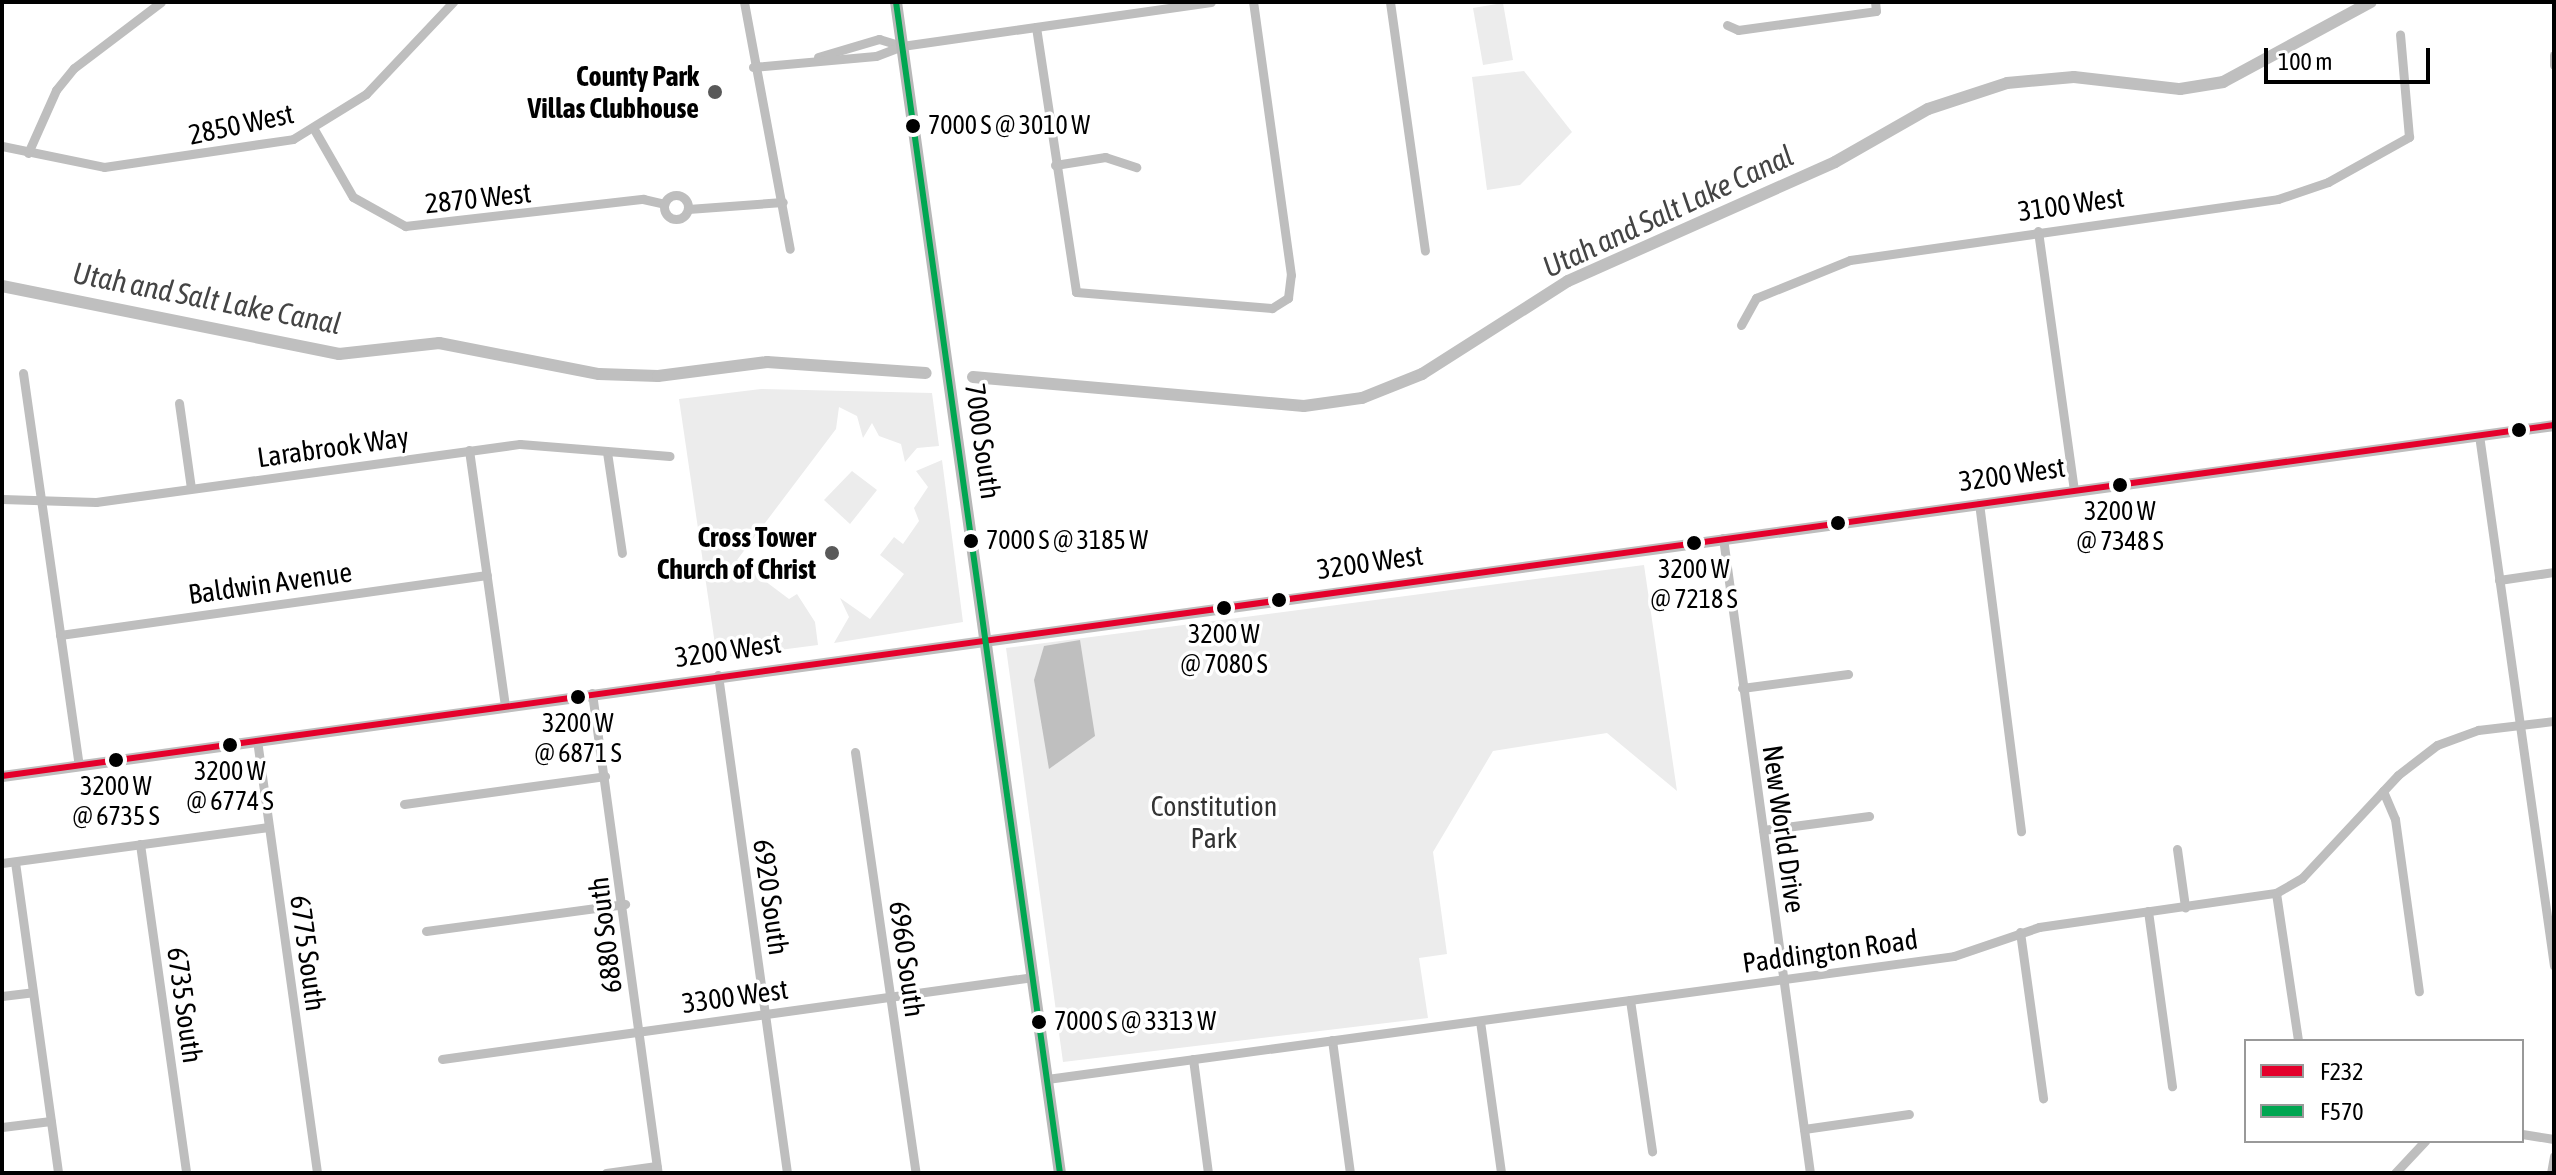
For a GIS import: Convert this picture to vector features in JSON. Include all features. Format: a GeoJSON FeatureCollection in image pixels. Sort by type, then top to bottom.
{"type":"FeatureCollection","features":[{"type":"Feature","properties":{"kind":"main road","name":"7000 South"},"geometry":{"type":"LineString","coordinates":[[896,2],[1060,1173]]}},
{"type":"Feature","properties":{"kind":"street"},"geometry":{"type":"LineString","coordinates":[[28,153],[56,90],[74,68],[161,2]]}},
{"type":"Feature","properties":{"kind":"street","name":"2850 West"},"geometry":{"type":"LineString","coordinates":[[2,146],[28,153],[128,166],[260,147],[315,131],[366,94],[453,2]]}},
{"type":"Feature","properties":{"kind":"street"},"geometry":{"type":"LineString","coordinates":[[744,2],[753,67],[783,202],[790,249]]}},
{"type":"Feature","properties":{"kind":"street"},"geometry":{"type":"LineString","coordinates":[[753,67],[814,59],[876,56],[902,46],[1166,5],[1211,2]]}},
{"type":"Feature","properties":{"kind":"street"},"geometry":{"type":"LineString","coordinates":[[1036,27],[1076,292],[1281,305],[1291,275],[1253,2]]}},
{"type":"Feature","properties":{"kind":"street"},"geometry":{"type":"LineString","coordinates":[[1390,2],[1425,251]]}},
{"type":"Feature","properties":{"kind":"street"},"geometry":{"type":"LineString","coordinates":[[1727,25],[1738,30],[1875,6]]}},
{"type":"Feature","properties":{"kind":"street","name":"3100 West"},"geometry":{"type":"LineString","coordinates":[[1741,325],[1756,298],[1816,269],[2038,231],[2302,193],[2402,143],[2412,130],[2400,34]]}},
{"type":"Feature","properties":{"kind":"street"},"geometry":{"type":"LineString","coordinates":[[814,59],[873,39],[902,46]]}},
{"type":"Feature","properties":{"kind":"street","name":"2870 West"},"geometry":{"type":"LineString","coordinates":[[315,131],[353,197],[405,226],[643,199],[664,204]]}},
{"type":"Feature","properties":{"kind":"street"},"geometry":{"type":"LineString","coordinates":[[1055,165],[1105,157],[1136,167]]}},
{"type":"Feature","properties":{"kind":"street"},"geometry":{"type":"LineString","coordinates":[[688,209],[679,195],[664,204],[671,218],[688,209],[783,202]]}},
{"type":"Feature","properties":{"kind":"street"},"geometry":{"type":"LineString","coordinates":[[2038,231],[2074,490]]}},
{"type":"Feature","properties":{"kind":"street"},"geometry":{"type":"LineString","coordinates":[[23,373],[79,765]]}},
{"type":"Feature","properties":{"kind":"street"},"geometry":{"type":"LineString","coordinates":[[179,403],[191,488]]}},
{"type":"Feature","properties":{"kind":"street","name":"3200 West"},"geometry":{"type":"LineString","coordinates":[[2,776],[986,637],[2554,425]]}},
{"type":"Feature","properties":{"kind":"street"},"geometry":{"type":"LineString","coordinates":[[2479,435],[2554,966]]}},
{"type":"Feature","properties":{"kind":"street","name":"Larabrook Way"},"geometry":{"type":"LineString","coordinates":[[2,499],[42,502],[191,488],[520,444],[670,456]]}},
{"type":"Feature","properties":{"kind":"street"},"geometry":{"type":"LineString","coordinates":[[469,450],[505,705]]}},
{"type":"Feature","properties":{"kind":"street"},"geometry":{"type":"LineString","coordinates":[[607,452],[622,553]]}},
{"type":"Feature","properties":{"kind":"street"},"geometry":{"type":"LineString","coordinates":[[1979,503],[2021,831]]}},
{"type":"Feature","properties":{"kind":"street","name":"New World Drive"},"geometry":{"type":"LineString","coordinates":[[1723,538],[1810,1173]]}},
{"type":"Feature","properties":{"kind":"street"},"geometry":{"type":"LineString","coordinates":[[2499,580],[2554,572]]}},
{"type":"Feature","properties":{"kind":"street","name":"Baldwin Avenue"},"geometry":{"type":"LineString","coordinates":[[60,635],[487,575]]}},
{"type":"Feature","properties":{"kind":"street"},"geometry":{"type":"LineString","coordinates":[[1742,688],[1848,674]]}},
{"type":"Feature","properties":{"kind":"street","name":"6920 South"},"geometry":{"type":"LineString","coordinates":[[718,675],[787,1173]]}},
{"type":"Feature","properties":{"kind":"street","name":"6880 South"},"geometry":{"type":"LineString","coordinates":[[592,693],[625,904],[658,1169]]}},
{"type":"Feature","properties":{"kind":"street","name":"Paddington Road"},"geometry":{"type":"LineString","coordinates":[[1047,1079],[1954,956],[2020,932],[2276,893],[2302,878],[2383,791],[2437,745],[2554,721]]}},
{"type":"Feature","properties":{"kind":"street","name":"6775 South"},"geometry":{"type":"LineString","coordinates":[[257,740],[317,1173]]}},
{"type":"Feature","properties":{"kind":"street","name":"6960 South"},"geometry":{"type":"LineString","coordinates":[[855,752],[916,1173]]}},
{"type":"Feature","properties":{"kind":"street"},"geometry":{"type":"LineString","coordinates":[[404,804],[605,776]]}},
{"type":"Feature","properties":{"kind":"street"},"geometry":{"type":"LineString","coordinates":[[2383,791],[2395,819],[2419,991]]}},
{"type":"Feature","properties":{"kind":"street"},"geometry":{"type":"LineString","coordinates":[[1763,830],[1869,816]]}},
{"type":"Feature","properties":{"kind":"street"},"geometry":{"type":"LineString","coordinates":[[2,863],[269,827]]}},
{"type":"Feature","properties":{"kind":"street","name":"6735 South"},"geometry":{"type":"LineString","coordinates":[[140,844],[186,1173]]}},
{"type":"Feature","properties":{"kind":"street"},"geometry":{"type":"LineString","coordinates":[[2177,849],[2185,907]]}},
{"type":"Feature","properties":{"kind":"street"},"geometry":{"type":"LineString","coordinates":[[15,862],[58,1173]]}},
{"type":"Feature","properties":{"kind":"street"},"geometry":{"type":"LineString","coordinates":[[2541,874],[2554,872]]}},
{"type":"Feature","properties":{"kind":"street"},"geometry":{"type":"LineString","coordinates":[[2276,893],[2298,1039]]}},
{"type":"Feature","properties":{"kind":"street"},"geometry":{"type":"LineString","coordinates":[[426,931],[625,904]]}},
{"type":"Feature","properties":{"kind":"street"},"geometry":{"type":"LineString","coordinates":[[2148,911],[2172,1086]]}},
{"type":"Feature","properties":{"kind":"street"},"geometry":{"type":"LineString","coordinates":[[2020,932],[2043,1098]]}},
{"type":"Feature","properties":{"kind":"street","name":"3300 West"},"geometry":{"type":"LineString","coordinates":[[442,1059],[1033,977]]}},
{"type":"Feature","properties":{"kind":"street"},"geometry":{"type":"LineString","coordinates":[[2,996],[33,992]]}},
{"type":"Feature","properties":{"kind":"street"},"geometry":{"type":"LineString","coordinates":[[1630,1000],[1652,1151]]}},
{"type":"Feature","properties":{"kind":"street"},"geometry":{"type":"LineString","coordinates":[[1480,1021],[1501,1172]]}},
{"type":"Feature","properties":{"kind":"street"},"geometry":{"type":"LineString","coordinates":[[1332,1040],[1350,1173]]}},
{"type":"Feature","properties":{"kind":"street"},"geometry":{"type":"LineString","coordinates":[[1193,1059],[1208,1173]]}},
{"type":"Feature","properties":{"kind":"street"},"geometry":{"type":"LineString","coordinates":[[1804,1129],[1909,1114]]}},
{"type":"Feature","properties":{"kind":"street"},"geometry":{"type":"LineString","coordinates":[[2,1127],[51,1121]]}},
{"type":"Feature","properties":{"kind":"street"},"geometry":{"type":"LineString","coordinates":[[2524,1134],[2554,1139]]}},
{"type":"Feature","properties":{"kind":"street"},"geometry":{"type":"LineString","coordinates":[[2395,1173],[2423,1143]]}},
{"type":"Feature","properties":{"kind":"street"},"geometry":{"type":"LineString","coordinates":[[2551,1173],[2554,1156]]}},
{"type":"Feature","properties":{"kind":"street"},"geometry":{"type":"LineString","coordinates":[[606,1173],[658,1169]]}},
{"type":"Feature","properties":{"kind":"green space"},"geometry":{"type":"Polygon","coordinates":[[[1503,3],[1513,60],[1483,65],[1473,8],[1503,3]]]}},
{"type":"Feature","properties":{"kind":"green space"},"geometry":{"type":"Polygon","coordinates":[[[1524,71],[1572,132],[1520,185],[1487,190],[1472,77],[1524,71]]]}},
{"type":"Feature","properties":{"kind":"green space"},"geometry":{"type":"Polygon","coordinates":[[[761,389],[932,393],[939,446],[917,448],[905,462],[901,444],[879,436],[872,423],[863,438],[857,416],[839,407],[836,429],[737,560],[789,599],[797,594],[815,622],[818,645],[717,658],[679,399],[761,389]]]}},
{"type":"Feature","properties":{"kind":"green space"},"geometry":{"type":"Polygon","coordinates":[[[942,460],[963,622],[834,643],[849,617],[840,598],[870,619],[904,574],[880,555],[894,537],[903,544],[919,521],[914,508],[928,487],[916,471],[942,460]]]}},
{"type":"Feature","properties":{"kind":"green space"},"geometry":{"type":"Polygon","coordinates":[[[852,471],[877,490],[850,524],[824,500],[852,471]]]}},
{"type":"Feature","properties":{"kind":"green space","name":"Constitution Park"},"geometry":{"type":"Polygon","coordinates":[[[1644,565],[1677,791],[1607,733],[1493,751],[1433,852],[1447,954],[1419,958],[1428,1018],[1063,1062],[1006,648],[1644,565]]]}},
{"type":"Feature","properties":{"kind":"shaded area"},"geometry":{"type":"Polygon","coordinates":[[[1080,640],[1095,736],[1049,769],[1034,680],[1044,646],[1080,640]]]}},
{"type":"Feature","properties":{"kind":"waterway","name":"Utah and Salt Lake Canal"},"geometry":{"type":"LineString","coordinates":[[973,377],[1304,406],[1362,398],[1422,374],[1568,281],[1835,162],[1928,109],[2007,83],[2074,77],[2180,89],[2223,82],[2371,2]]}},
{"type":"Feature","properties":{"kind":"waterway","name":"Utah and Salt Lake Canal"},"geometry":{"type":"LineString","coordinates":[[2,286],[339,354],[439,343],[599,374],[658,376],[767,362],[926,373]]}},
{"type":"Feature","properties":{"kind":"transit line","name":"F570"},"geometry":{"type":"LineString","coordinates":[[896,2],[1060,1173]]}},
{"type":"Feature","properties":{"kind":"transit line","name":"F232"},"geometry":{"type":"LineString","coordinates":[[2,776],[2554,425]]}},
{"type":"Feature","properties":{"kind":"place","name":"County Park Villas Clubhouse"},"geometry":{"type":"Point","coordinates":[715,92]}},
{"type":"Feature","properties":{"kind":"place","name":"7000 S @ 3010 W"},"geometry":{"type":"Point","coordinates":[913,126]}},
{"type":"Feature","properties":{"kind":"place","name":"3200 W @ 7348 S"},"geometry":{"type":"Point","coordinates":[2120,485]}},
{"type":"Feature","properties":{"kind":"place","name":"7000 S @ 3185 W"},"geometry":{"type":"Point","coordinates":[971,541]}},
{"type":"Feature","properties":{"kind":"place","name":"3200 W @ 7218 S"},"geometry":{"type":"Point","coordinates":[1694,543]}},
{"type":"Feature","properties":{"kind":"place","name":"Cross Tower Church of Christ"},"geometry":{"type":"Point","coordinates":[832,553]}},
{"type":"Feature","properties":{"kind":"place","name":"3200 W @ 7080 S"},"geometry":{"type":"Point","coordinates":[1224,608]}},
{"type":"Feature","properties":{"kind":"place","name":"3200 W @ 6871 S"},"geometry":{"type":"Point","coordinates":[578,697]}},
{"type":"Feature","properties":{"kind":"place","name":"3200 W @ 6774 S"},"geometry":{"type":"Point","coordinates":[230,745]}},
{"type":"Feature","properties":{"kind":"place","name":"3200 W @ 6735 S"},"geometry":{"type":"Point","coordinates":[116,760]}},
{"type":"Feature","properties":{"kind":"place","name":"7000 S @ 3313 W"},"geometry":{"type":"Point","coordinates":[1039,1022]}}]}
